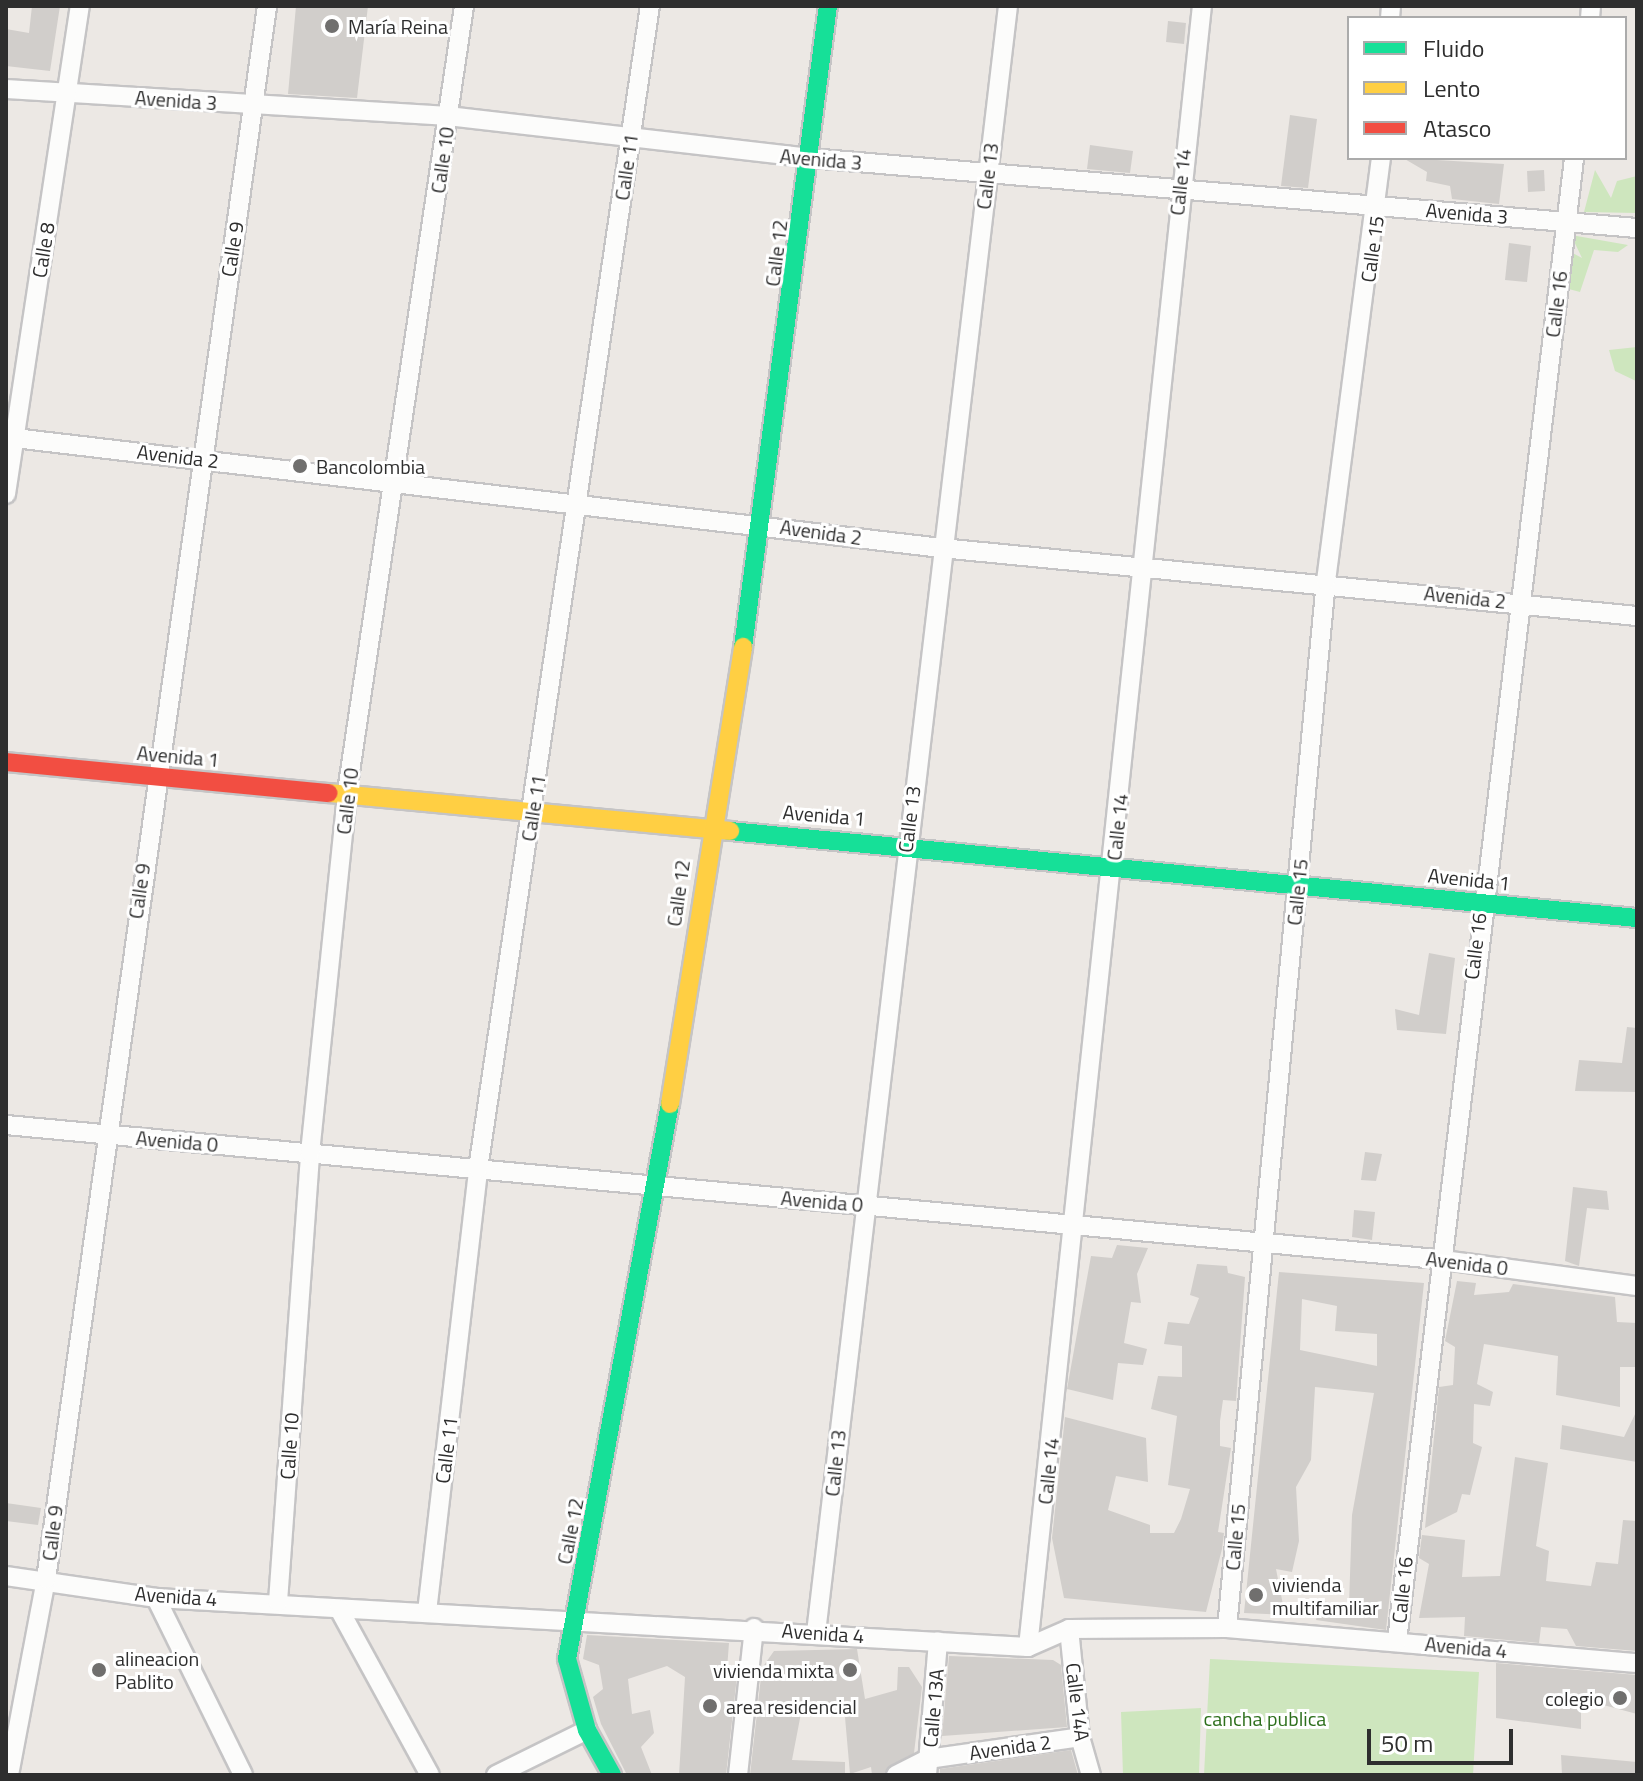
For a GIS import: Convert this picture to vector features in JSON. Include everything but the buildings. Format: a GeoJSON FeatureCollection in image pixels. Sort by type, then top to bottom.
{"type":"FeatureCollection","features":[{"type":"Feature","properties":{"kind":"street","name":"Calle 8"},"geometry":{"type":"LineString","coordinates":[[6,494],[10,437],[80,6]]}},
{"type":"Feature","properties":{"kind":"street","name":"Calle 9"},"geometry":{"type":"LineString","coordinates":[[9,1775],[46,1579],[104,1134],[267,6]]}},
{"type":"Feature","properties":{"kind":"street","name":"Calle 10"},"geometry":{"type":"LineString","coordinates":[[278,1602],[310,1153],[347,792],[464,6]]}},
{"type":"Feature","properties":{"kind":"street","name":"Calle 11"},"geometry":{"type":"LineString","coordinates":[[427,1612],[478,1169],[580,507],[650,6]]}},
{"type":"Feature","properties":{"kind":"street","name":"Calle 12"},"geometry":{"type":"LineString","coordinates":[[612,1775],[587,1730],[568,1672],[657,1185],[710,828],[763,524],[828,6]]}},
{"type":"Feature","properties":{"kind":"street","name":"Calle 13"},"geometry":{"type":"LineString","coordinates":[[816,1633],[863,1205],[1008,6]]}},
{"type":"Feature","properties":{"kind":"street","name":"Calle 14"},"geometry":{"type":"LineString","coordinates":[[1028,1647],[1146,569],[1179,191],[1202,6]]}},
{"type":"Feature","properties":{"kind":"street","name":"Avenida 3"},"geometry":{"type":"LineString","coordinates":[[6,89],[448,116],[810,158],[1637,228]]}},
{"type":"Feature","properties":{"kind":"street","name":"Calle 15"},"geometry":{"type":"LineString","coordinates":[[1227,1628],[1326,581],[1378,205],[1381,160]]}},
{"type":"Feature","properties":{"kind":"street","name":"Calle 16"},"geometry":{"type":"LineString","coordinates":[[1397,1641],[1437,1259],[1574,160]]}},
{"type":"Feature","properties":{"kind":"street","name":"Avenida 2"},"geometry":{"type":"LineString","coordinates":[[10,437],[201,458],[580,507],[763,524],[941,548],[1146,569],[1326,581],[1637,616]]}},
{"type":"Feature","properties":{"kind":"street","name":"Avenida 1"},"geometry":{"type":"LineString","coordinates":[[6,762],[906,844],[1637,918]]}},
{"type":"Feature","properties":{"kind":"street","name":"Avenida 0"},"geometry":{"type":"LineString","coordinates":[[6,1125],[1437,1259],[1637,1286]]}},
{"type":"Feature","properties":{"kind":"street","name":"Avenida 4"},"geometry":{"type":"LineString","coordinates":[[6,1576],[46,1579],[156,1598],[754,1628],[1028,1647],[1069,1629],[1227,1628],[1637,1663]]}},
{"type":"Feature","properties":{"kind":"street"},"geometry":{"type":"LineString","coordinates":[[156,1598],[243,1775]]}},
{"type":"Feature","properties":{"kind":"street"},"geometry":{"type":"LineString","coordinates":[[339,1609],[430,1775]]}},
{"type":"Feature","properties":{"kind":"street"},"geometry":{"type":"LineString","coordinates":[[738,1775],[754,1628]]}},
{"type":"Feature","properties":{"kind":"street","name":"Calle 14A"},"geometry":{"type":"LineString","coordinates":[[1069,1629],[1080,1737],[1091,1775]]}},
{"type":"Feature","properties":{"kind":"street","name":"Calle 13A"},"geometry":{"type":"LineString","coordinates":[[928,1767],[938,1641]]}},
{"type":"Feature","properties":{"kind":"street"},"geometry":{"type":"LineString","coordinates":[[496,1775],[587,1730]]}},
{"type":"Feature","properties":{"kind":"street","name":"Avenida 2"},"geometry":{"type":"LineString","coordinates":[[896,1775],[1080,1737]]}},
{"type":"Feature","properties":{"kind":"green space"},"geometry":{"type":"Polygon","coordinates":[[[1595,170],[1611,198],[1617,181],[1637,176],[1637,213],[1584,212],[1595,170]]]}},
{"type":"Feature","properties":{"kind":"green space"},"geometry":{"type":"Polygon","coordinates":[[[1571,235],[1628,245],[1618,252],[1594,250],[1580,292],[1565,288],[1567,250],[1582,258],[1571,235]]]}},
{"type":"Feature","properties":{"kind":"green space"},"geometry":{"type":"Polygon","coordinates":[[[1637,347],[1636,381],[1615,371],[1609,350],[1637,347]]]}},
{"type":"Feature","properties":{"kind":"green space","name":"cancha publica"},"geometry":{"type":"Polygon","coordinates":[[[1210,1659],[1479,1672],[1473,1775],[1204,1775],[1210,1659]]]}},
{"type":"Feature","properties":{"kind":"green space"},"geometry":{"type":"Polygon","coordinates":[[[1201,1708],[1199,1775],[1123,1775],[1121,1712],[1201,1708]]]}},
{"type":"Feature","properties":{"kind":"traffic: fast"},"geometry":{"type":"LineString","coordinates":[[743,647],[828,6]]}},
{"type":"Feature","properties":{"kind":"traffic: fast"},"geometry":{"type":"LineString","coordinates":[[730,831],[1637,918]]}},
{"type":"Feature","properties":{"kind":"traffic: fast"},"geometry":{"type":"LineString","coordinates":[[612,1775],[587,1730],[567,1659],[670,1104]]}},
{"type":"Feature","properties":{"kind":"traffic: slow"},"geometry":{"type":"LineString","coordinates":[[670,1104],[743,647]]}},
{"type":"Feature","properties":{"kind":"traffic: slow"},"geometry":{"type":"LineString","coordinates":[[329,793],[730,831]]}},
{"type":"Feature","properties":{"kind":"traffic: jam"},"geometry":{"type":"LineString","coordinates":[[6,762],[329,793]]}},
{"type":"Feature","properties":{"kind":"place","name":"María Reina"},"geometry":{"type":"Point","coordinates":[332,26]}},
{"type":"Feature","properties":{"kind":"place","name":"Bancolombia"},"geometry":{"type":"Point","coordinates":[300,466]}},
{"type":"Feature","properties":{"kind":"place","name":"vivienda multifamiliar"},"geometry":{"type":"Point","coordinates":[1256,1595]}},
{"type":"Feature","properties":{"kind":"place","name":"alineacion Pablito"},"geometry":{"type":"Point","coordinates":[99,1670]}},
{"type":"Feature","properties":{"kind":"place","name":"vivienda mixta"},"geometry":{"type":"Point","coordinates":[850,1670]}},
{"type":"Feature","properties":{"kind":"place","name":"colegio"},"geometry":{"type":"Point","coordinates":[1620,1698]}},
{"type":"Feature","properties":{"kind":"place","name":"area residencial"},"geometry":{"type":"Point","coordinates":[710,1706]}}]}
